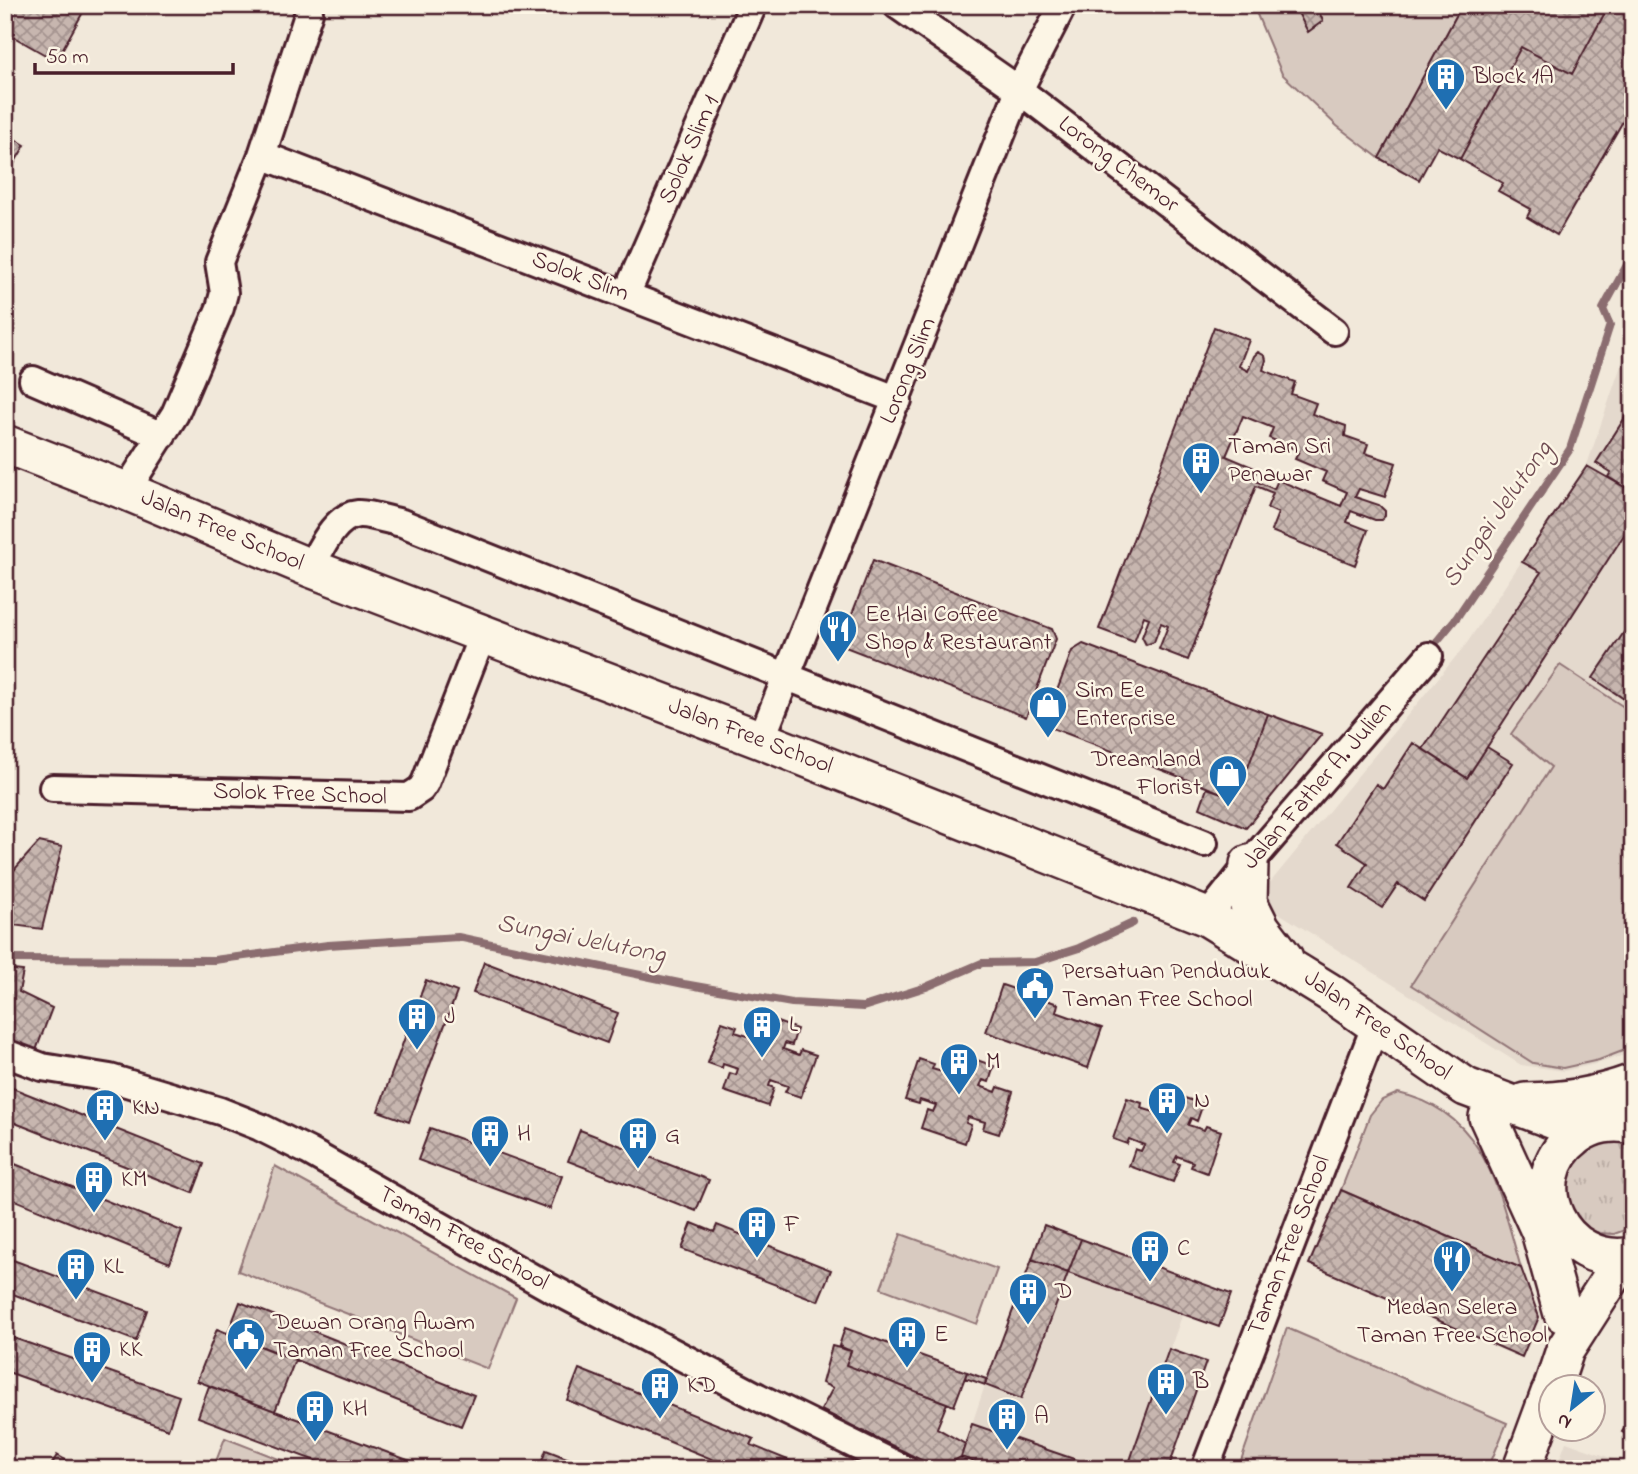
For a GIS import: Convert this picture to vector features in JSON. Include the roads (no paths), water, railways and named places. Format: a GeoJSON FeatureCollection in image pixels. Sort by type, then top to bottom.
{"type":"FeatureCollection","features":[{"type":"Feature","properties":{"kind":"street"},"geometry":{"type":"LineString","coordinates":[[126,491],[175,414],[220,308],[224,293],[219,262],[262,155],[309,12],[308,5]]}},
{"type":"Feature","properties":{"kind":"street","name":"Solok Slim 1"},"geometry":{"type":"LineString","coordinates":[[626,295],[753,5]]}},
{"type":"Feature","properties":{"kind":"street","name":"Lorong Chemor"},"geometry":{"type":"LineString","coordinates":[[897,5],[1019,90],[1334,331]]}},
{"type":"Feature","properties":{"kind":"street","name":"Lorong Slim"},"geometry":{"type":"LineString","coordinates":[[761,740],[1019,90],[1063,5]]}},
{"type":"Feature","properties":{"kind":"street","name":"Solok Slim"},"geometry":{"type":"LineString","coordinates":[[262,155],[898,400]]}},
{"type":"Feature","properties":{"kind":"street"},"geometry":{"type":"LineString","coordinates":[[33,380],[162,436]]}},
{"type":"Feature","properties":{"kind":"street","name":"Jalan Free School"},"geometry":{"type":"LineString","coordinates":[[5,444],[482,636],[761,740],[1207,917],[1290,966],[1466,1087],[1495,1110],[1548,1194],[1554,1216],[1566,1236]]}},
{"type":"Feature","properties":{"kind":"street"},"geometry":{"type":"LineString","coordinates":[[310,568],[328,538],[343,520],[357,514],[402,523],[1205,843]]}},
{"type":"Feature","properties":{"kind":"street","name":"Solok Free School"},"geometry":{"type":"LineString","coordinates":[[53,788],[409,797],[425,783],[482,636]]}},
{"type":"Feature","properties":{"kind":"street","name":"Jalan Father A. Julien"},"geometry":{"type":"LineString","coordinates":[[1207,917],[1249,864],[1429,656]]}},
{"type":"Feature","properties":{"kind":"street"},"geometry":{"type":"LineString","coordinates":[[1249,864],[1248,902],[1261,928],[1290,966]]}},
{"type":"Feature","properties":{"kind":"street","name":"Taman Free School"},"geometry":{"type":"LineString","coordinates":[[1205,1469],[1376,1024]]}},
{"type":"Feature","properties":{"kind":"street","name":"Taman Free School"},"geometry":{"type":"LineString","coordinates":[[5,1053],[42,1067],[110,1078],[220,1111],[260,1127],[308,1151],[547,1286],[758,1397],[904,1469]]}},
{"type":"Feature","properties":{"kind":"street"},"geometry":{"type":"LineString","coordinates":[[1495,1110],[1568,1101],[1606,1093],[1633,1083]]}},
{"type":"Feature","properties":{"kind":"street"},"geometry":{"type":"LineString","coordinates":[[1495,1110],[1614,1121]]}},
{"type":"Feature","properties":{"kind":"street"},"geometry":{"type":"LineString","coordinates":[[1495,1110],[1540,1231],[1580,1309]]}},
{"type":"Feature","properties":{"kind":"street"},"geometry":{"type":"LineString","coordinates":[[1548,1194],[1550,1175],[1557,1157],[1568,1142],[1614,1121]]}},
{"type":"Feature","properties":{"kind":"street"},"geometry":{"type":"LineString","coordinates":[[1566,1236],[1580,1309]]}},
{"type":"Feature","properties":{"kind":"street"},"geometry":{"type":"LineString","coordinates":[[1557,1372],[1580,1309],[1630,1267],[1583,1249],[1566,1236]]}},
{"type":"Feature","properties":{"kind":"street"},"geometry":{"type":"LineString","coordinates":[[1522,1469],[1536,1431]]}},
{"type":"Feature","properties":{"kind":"waterway","name":"Sungai Jelutong"},"geometry":{"type":"LineString","coordinates":[[1438,640],[1457,617],[1570,449],[1610,325],[1603,309],[1633,254]]}},
{"type":"Feature","properties":{"kind":"waterway","name":"Sungai Jelutong"},"geometry":{"type":"LineString","coordinates":[[5,959],[214,960],[328,945],[458,937],[684,984],[792,1003],[863,1007],[926,987],[982,963],[1035,962],[1079,948],[1133,923]]}},
{"type":"Feature","properties":{"kind":"place","name":"Block 1A"},"geometry":{"type":"Point","coordinates":[1446,111]}},
{"type":"Feature","properties":{"kind":"place","name":"Taman Sri Penawar"},"geometry":{"type":"Point","coordinates":[1201,495]}},
{"type":"Feature","properties":{"kind":"place","name":"Ee Hai Coffee Shop & Restaurant"},"geometry":{"type":"Point","coordinates":[838,663]}},
{"type":"Feature","properties":{"kind":"place","name":"Sim Ee Enterprise"},"geometry":{"type":"Point","coordinates":[1048,739]}},
{"type":"Feature","properties":{"kind":"place","name":"Dreamland Florist"},"geometry":{"type":"Point","coordinates":[1228,808]}},
{"type":"Feature","properties":{"kind":"place","name":"Persatuan Penduduk Taman Free School"},"geometry":{"type":"Point","coordinates":[1035,1020]}},
{"type":"Feature","properties":{"kind":"place","name":"J"},"geometry":{"type":"Point","coordinates":[417,1051]}},
{"type":"Feature","properties":{"kind":"place","name":"L"},"geometry":{"type":"Point","coordinates":[762,1059]}},
{"type":"Feature","properties":{"kind":"place","name":"M"},"geometry":{"type":"Point","coordinates":[959,1096]}},
{"type":"Feature","properties":{"kind":"place","name":"N"},"geometry":{"type":"Point","coordinates":[1167,1135]}},
{"type":"Feature","properties":{"kind":"place","name":"KN"},"geometry":{"type":"Point","coordinates":[105,1142]}},
{"type":"Feature","properties":{"kind":"place","name":"H"},"geometry":{"type":"Point","coordinates":[490,1168]}},
{"type":"Feature","properties":{"kind":"place","name":"G"},"geometry":{"type":"Point","coordinates":[638,1170]}},
{"type":"Feature","properties":{"kind":"place","name":"KM"},"geometry":{"type":"Point","coordinates":[94,1214]}},
{"type":"Feature","properties":{"kind":"place","name":"F"},"geometry":{"type":"Point","coordinates":[757,1259]}},
{"type":"Feature","properties":{"kind":"place","name":"C"},"geometry":{"type":"Point","coordinates":[1150,1283]}},
{"type":"Feature","properties":{"kind":"place","name":"Medan Selera Taman Free School"},"geometry":{"type":"Point","coordinates":[1452,1293]}},
{"type":"Feature","properties":{"kind":"place","name":"KL"},"geometry":{"type":"Point","coordinates":[76,1301]}},
{"type":"Feature","properties":{"kind":"place","name":"D"},"geometry":{"type":"Point","coordinates":[1028,1326]}},
{"type":"Feature","properties":{"kind":"place","name":"E"},"geometry":{"type":"Point","coordinates":[907,1369]}},
{"type":"Feature","properties":{"kind":"place","name":"Dewan Orang Awam Taman Free School"},"geometry":{"type":"Point","coordinates":[246,1371]}},
{"type":"Feature","properties":{"kind":"place","name":"KK"},"geometry":{"type":"Point","coordinates":[92,1384]}},
{"type":"Feature","properties":{"kind":"place","name":"B"},"geometry":{"type":"Point","coordinates":[1166,1416]}},
{"type":"Feature","properties":{"kind":"place","name":"KD"},"geometry":{"type":"Point","coordinates":[660,1420]}},
{"type":"Feature","properties":{"kind":"place","name":"KH"},"geometry":{"type":"Point","coordinates":[315,1443]}},
{"type":"Feature","properties":{"kind":"place","name":"A"},"geometry":{"type":"Point","coordinates":[1007,1451]}}]}
